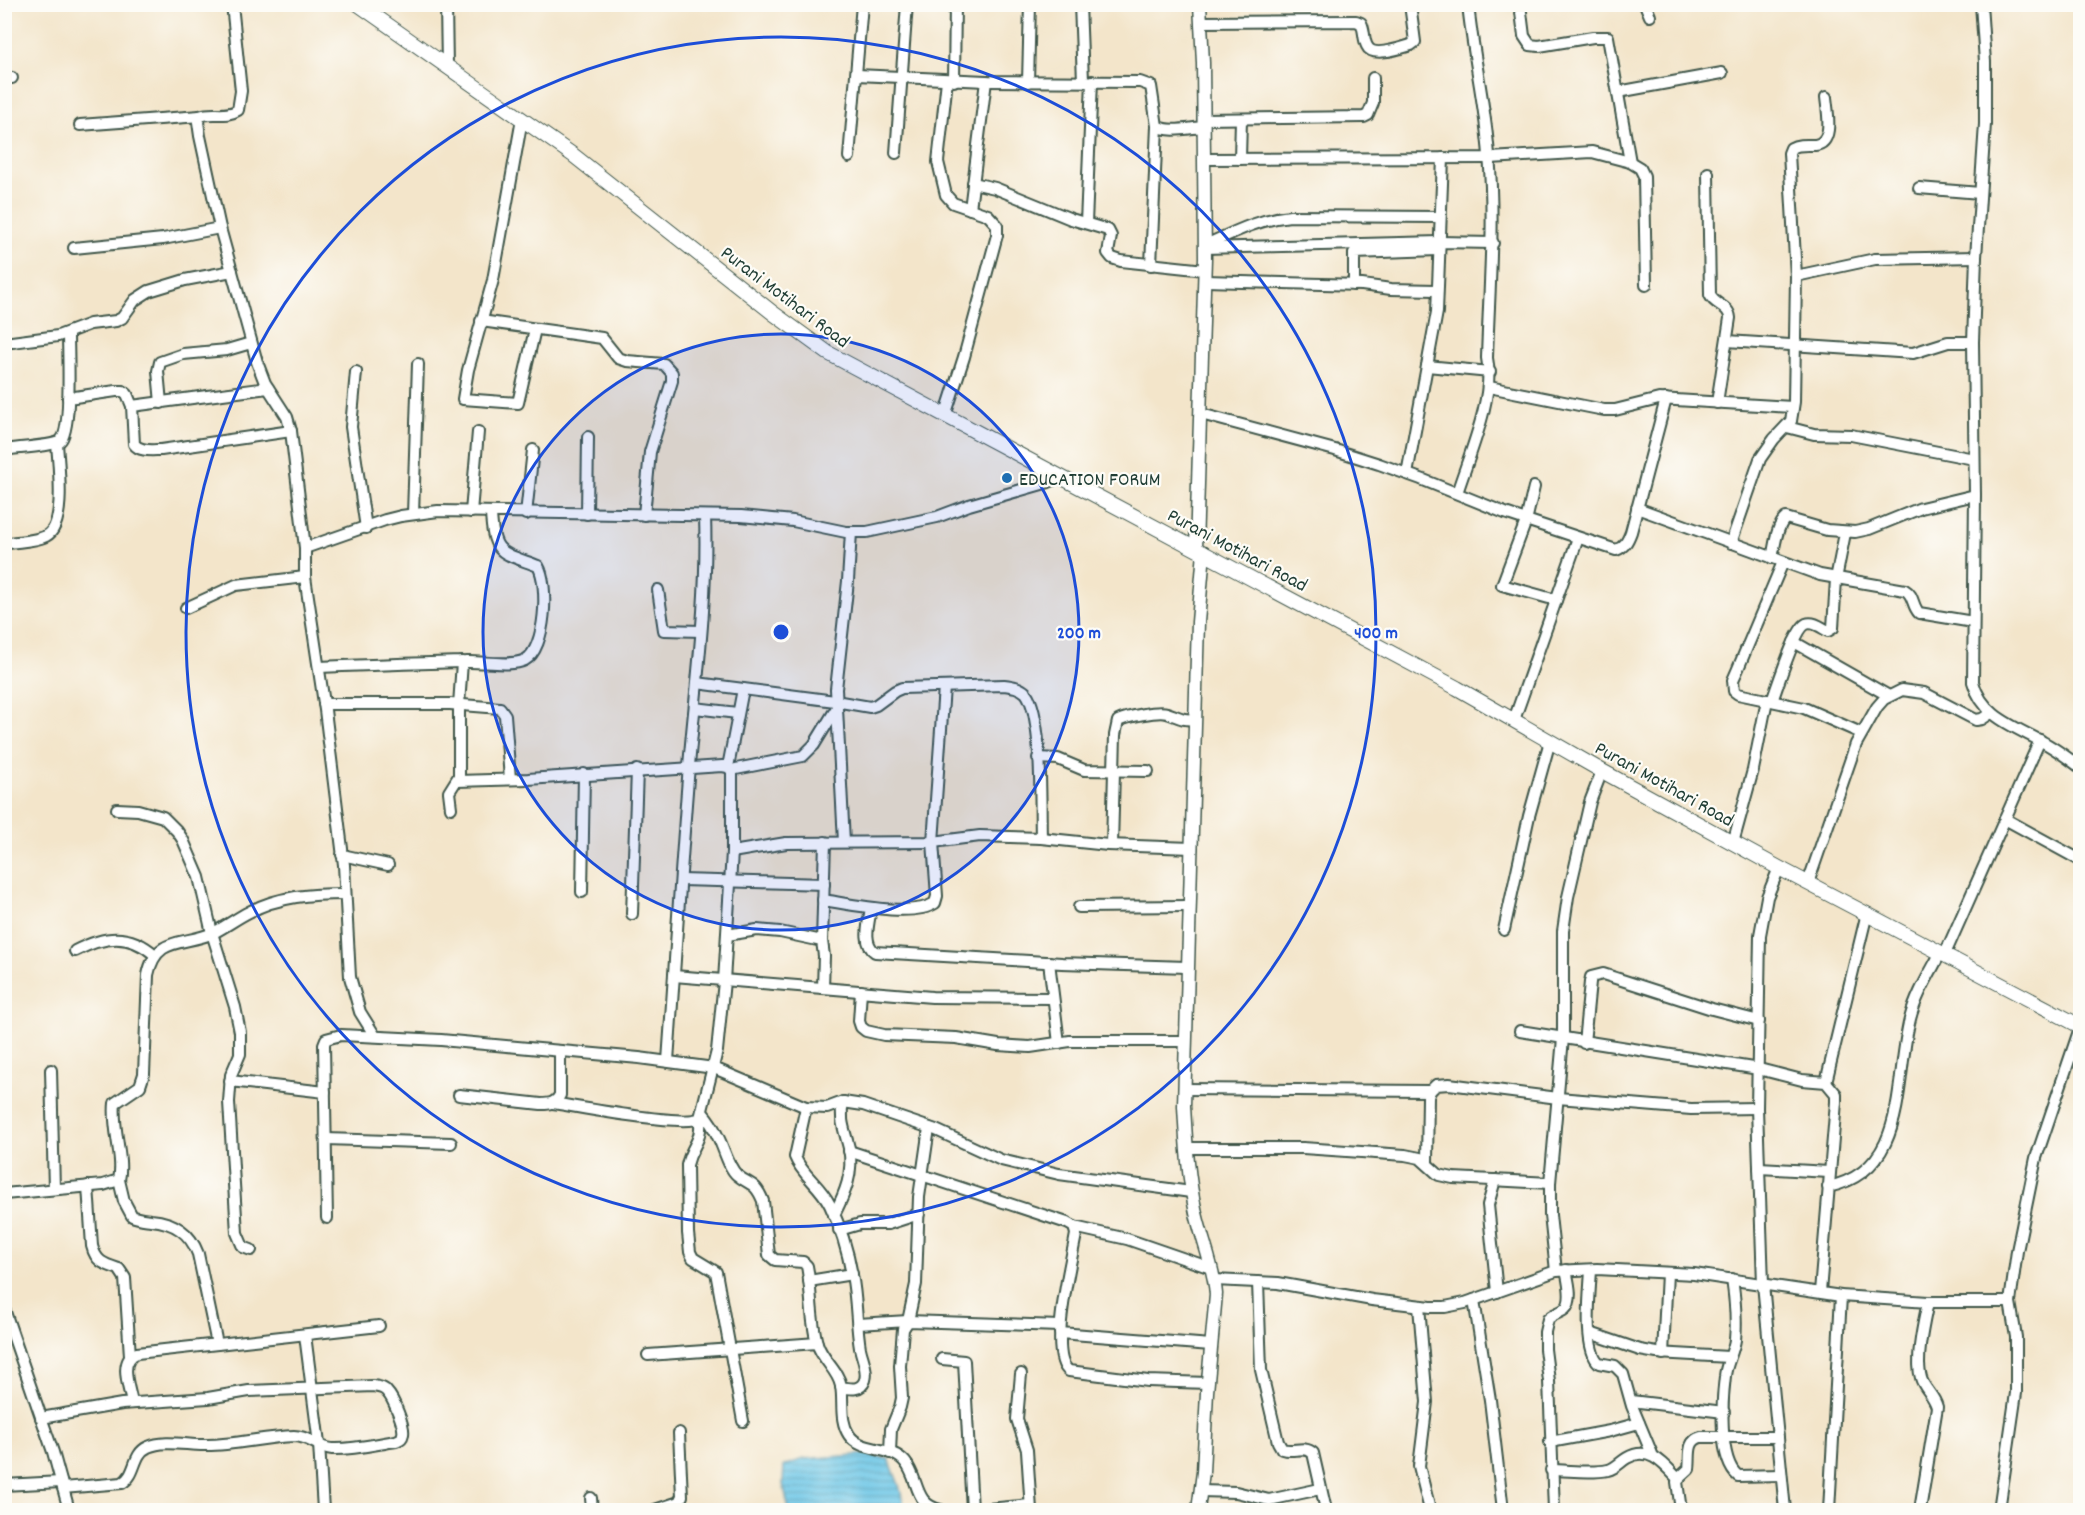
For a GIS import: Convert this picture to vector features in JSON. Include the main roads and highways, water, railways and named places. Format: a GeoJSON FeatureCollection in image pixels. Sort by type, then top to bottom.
{"type":"FeatureCollection","features":[{"type":"Feature","properties":{"kind":"main road","name":"Purani Motihari Road"},"geometry":{"type":"LineString","coordinates":[[358,4],[602,177],[814,345],[1514,720],[1779,868],[2080,1027]]}},
{"type":"Feature","properties":{"kind":"water"},"geometry":{"type":"Polygon","coordinates":[[[868,1454],[889,1459],[905,1510],[789,1510],[783,1484],[784,1466],[803,1459],[868,1454]]]}},
{"type":"Feature","properties":{"kind":"place","name":"EDUCATION FORUM"},"geometry":{"type":"Point","coordinates":[1007,478]}}]}
